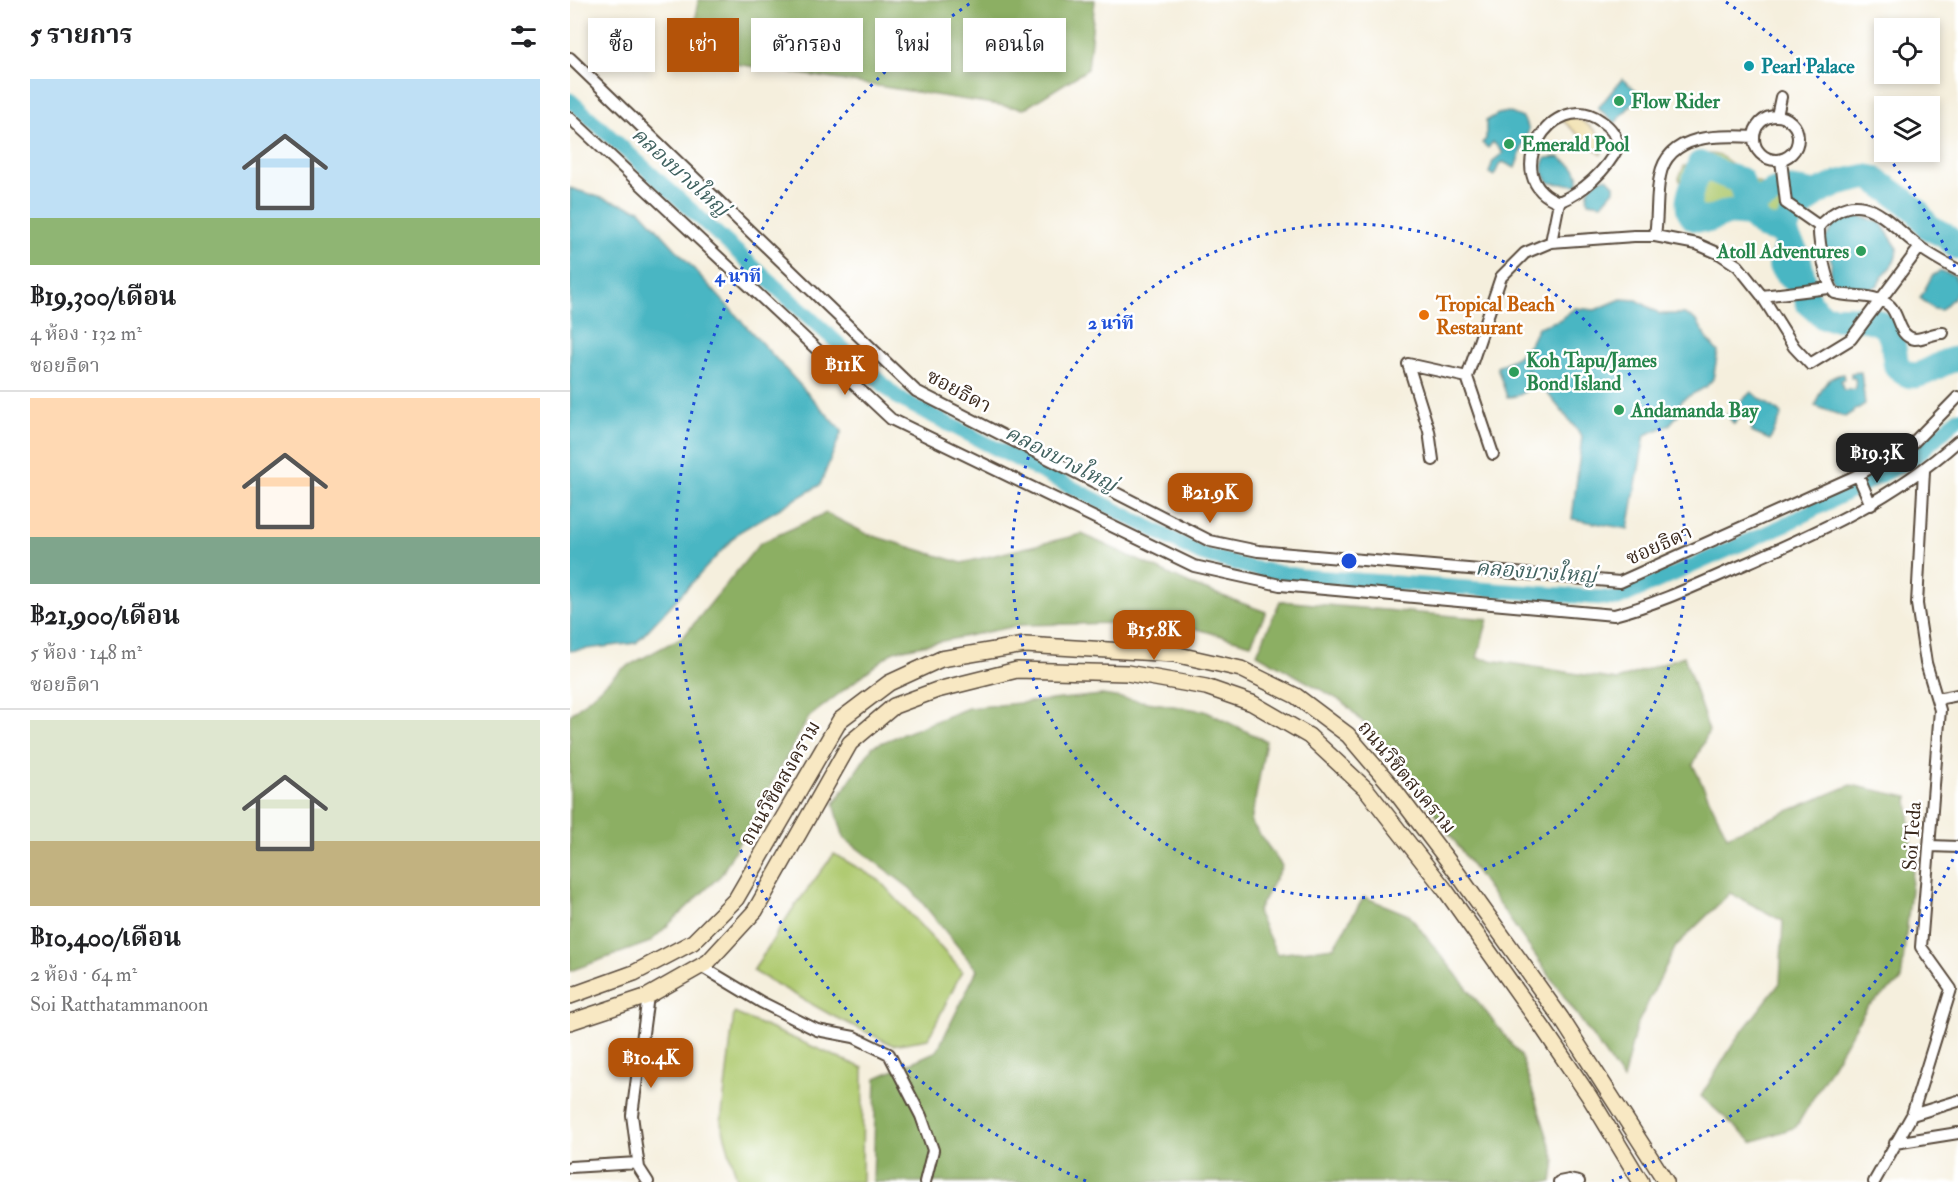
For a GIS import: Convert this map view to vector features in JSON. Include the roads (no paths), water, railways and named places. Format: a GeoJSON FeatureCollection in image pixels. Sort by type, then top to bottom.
{"type":"FeatureCollection","features":[{"type":"Feature","properties":{"kind":"main road","name":"ถนนวิชิตสงคราม"},"geometry":{"type":"LineString","coordinates":[[570,996],[634,973],[693,942],[736,899],[840,720],[889,683],[941,659],[1025,645],[1174,654],[1241,669],[1296,696],[1348,735],[1389,783],[1458,874],[1561,1018],[1666,1182]]}},
{"type":"Feature","properties":{"kind":"main road","name":"ถนนวิชิตสงคราม"},"geometry":{"type":"LineString","coordinates":[[570,1022],[648,996],[708,962],[755,911],[850,743],[894,706],[937,690],[1017,670],[1127,673],[1206,687],[1252,704],[1309,736],[1366,789],[1446,891],[1543,1028],[1589,1096],[1638,1181]]}},
{"type":"Feature","properties":{"kind":"street","name":"ซอยธิดา"},"geometry":{"type":"LineString","coordinates":[[570,58],[916,391],[1210,541],[1258,551],[1620,582],[1858,475],[1911,445],[1958,397]]}},
{"type":"Feature","properties":{"kind":"street"},"geometry":{"type":"LineString","coordinates":[[1777,116],[1781,97]]}},
{"type":"Feature","properties":{"kind":"street"},"geometry":{"type":"LineString","coordinates":[[1582,111],[1602,122],[1613,133],[1618,147],[1613,157],[1587,185],[1576,195],[1559,202],[1547,197],[1537,189],[1530,174],[1531,160],[1544,132],[1555,121],[1570,113],[1582,111]]}},
{"type":"Feature","properties":{"kind":"street"},"geometry":{"type":"LineString","coordinates":[[1777,116],[1790,121],[1798,134],[1796,148],[1781,163],[1764,158],[1755,146],[1754,137],[1763,121],[1777,116]]}},
{"type":"Feature","properties":{"kind":"street"},"geometry":{"type":"LineString","coordinates":[[570,118],[891,419],[1194,566],[1280,585],[1614,615],[1648,607],[1814,534],[1871,505],[1924,471],[1958,441]]}},
{"type":"Feature","properties":{"kind":"street"},"geometry":{"type":"LineString","coordinates":[[1655,236],[1660,175],[1666,159],[1688,142],[1709,138],[1754,137]]}},
{"type":"Feature","properties":{"kind":"street"},"geometry":{"type":"LineString","coordinates":[[1781,163],[1786,203],[1816,224],[1818,241],[1826,266],[1825,288]]}},
{"type":"Feature","properties":{"kind":"street"},"geometry":{"type":"LineString","coordinates":[[1551,242],[1559,202]]}},
{"type":"Feature","properties":{"kind":"street"},"geometry":{"type":"LineString","coordinates":[[1816,224],[1841,207],[1857,206],[1880,215],[1898,227],[1920,247],[1958,270]]}},
{"type":"Feature","properties":{"kind":"street"},"geometry":{"type":"LineString","coordinates":[[1493,454],[1467,377],[1501,277],[1525,253],[1551,242],[1655,236],[1696,244],[1720,254],[1738,266],[1762,296],[1794,347],[1810,364],[1851,339],[1920,247]]}},
{"type":"Feature","properties":{"kind":"street"},"geometry":{"type":"LineString","coordinates":[[1762,296],[1825,288],[1848,297],[1867,297],[1891,308],[1898,324],[1915,339],[1943,333]]}},
{"type":"Feature","properties":{"kind":"street"},"geometry":{"type":"LineString","coordinates":[[1433,460],[1429,431],[1408,364],[1467,377]]}},
{"type":"Feature","properties":{"kind":"street","name":"Soi Teda"},"geometry":{"type":"LineString","coordinates":[[1874,1182],[1912,1115],[1951,989],[1921,947],[1940,710],[1926,663],[1917,604],[1924,471]]}},
{"type":"Feature","properties":{"kind":"street"},"geometry":{"type":"LineString","coordinates":[[1858,475],[1871,505]]}},
{"type":"Feature","properties":{"kind":"street"},"geometry":{"type":"LineString","coordinates":[[1937,699],[1958,695]]}},
{"type":"Feature","properties":{"kind":"street"},"geometry":{"type":"LineString","coordinates":[[1930,846],[1958,847]]}},
{"type":"Feature","properties":{"kind":"street"},"geometry":{"type":"LineString","coordinates":[[701,966],[761,1002],[817,1030],[854,1037],[889,1054],[921,1116],[933,1150],[925,1182]]}},
{"type":"Feature","properties":{"kind":"street"},"geometry":{"type":"LineString","coordinates":[[648,996],[632,1115],[638,1163],[648,1182]]}},
{"type":"Feature","properties":{"kind":"street"},"geometry":{"type":"LineString","coordinates":[[1912,1115],[1958,1101]]}},
{"type":"Feature","properties":{"kind":"street"},"geometry":{"type":"LineString","coordinates":[[1895,1143],[1958,1133]]}},
{"type":"Feature","properties":{"kind":"street"},"geometry":{"type":"LineString","coordinates":[[570,1167],[638,1163]]}},
{"type":"Feature","properties":{"kind":"street"},"geometry":{"type":"LineString","coordinates":[[1559,1182],[1569,1180],[1579,1182]]}},
{"type":"Feature","properties":{"kind":"water","name":"Flow Rider"},"geometry":{"type":"Polygon","coordinates":[[[1622,79],[1641,94],[1615,123],[1598,108],[1622,79]]]}},
{"type":"Feature","properties":{"kind":"water","name":"Emerald Pool"},"geometry":{"type":"Polygon","coordinates":[[[1508,112],[1523,118],[1529,129],[1515,168],[1503,162],[1494,176],[1489,173],[1493,161],[1503,153],[1493,142],[1488,148],[1482,143],[1486,139],[1486,121],[1498,114],[1508,112]]]}},
{"type":"Feature","properties":{"kind":"water"},"geometry":{"type":"Polygon","coordinates":[[[1559,157],[1577,172],[1577,185],[1550,183],[1545,177],[1543,165],[1546,158],[1559,157]]]}},
{"type":"Feature","properties":{"kind":"water"},"geometry":{"type":"Polygon","coordinates":[[[1607,178],[1614,185],[1614,190],[1602,204],[1588,202],[1587,197],[1591,186],[1598,180],[1607,178]]]}},
{"type":"Feature","properties":{"kind":"water"},"geometry":{"type":"Polygon","coordinates":[[[570,188],[640,210],[842,431],[820,485],[739,532],[636,643],[570,651],[570,188]]]}},
{"type":"Feature","properties":{"kind":"water","name":"Atoll Adventures"},"geometry":{"type":"Polygon","coordinates":[[[1850,213],[1881,223],[1897,247],[1893,264],[1878,285],[1867,290],[1846,290],[1835,284],[1831,277],[1830,258],[1821,244],[1833,227],[1832,223],[1850,213]]]}},
{"type":"Feature","properties":{"kind":"water"},"geometry":{"type":"Polygon","coordinates":[[[1940,271],[1954,275],[1958,288],[1953,298],[1941,310],[1934,309],[1920,298],[1932,276],[1940,271]]]}},
{"type":"Feature","properties":{"kind":"water","name":"Andamanda Bay"},"geometry":{"type":"Polygon","coordinates":[[[1621,299],[1637,300],[1660,314],[1684,314],[1691,317],[1698,322],[1706,338],[1718,352],[1713,379],[1706,387],[1683,399],[1678,406],[1678,415],[1669,425],[1645,435],[1628,529],[1572,519],[1582,436],[1526,367],[1533,378],[1529,387],[1520,395],[1507,397],[1497,367],[1517,357],[1531,342],[1538,327],[1559,320],[1575,308],[1595,310],[1621,299]]]}},
{"type":"Feature","properties":{"kind":"water"},"geometry":{"type":"Polygon","coordinates":[[[1861,372],[1865,404],[1845,417],[1815,406],[1822,390],[1833,377],[1844,374],[1845,379],[1841,380],[1843,390],[1856,389],[1855,378],[1851,378],[1851,373],[1861,372]]]}},
{"type":"Feature","properties":{"kind":"water"},"geometry":{"type":"Polygon","coordinates":[[[1751,392],[1782,414],[1770,440],[1751,432],[1756,418],[1745,412],[1734,424],[1727,415],[1751,392]]]}},
{"type":"Feature","properties":{"kind":"waterway","name":"คลองบางใหญ่"},"geometry":{"type":"LineString","coordinates":[[570,100],[898,398],[1201,554],[1252,568],[1300,576],[1618,599],[1784,525],[1913,459],[1958,418]]}},
{"type":"Feature","properties":{"kind":"waterway"},"geometry":{"type":"LineString","coordinates":[[1784,232],[1764,227],[1750,214],[1729,212],[1708,220],[1694,218],[1690,212],[1689,199],[1700,164],[1741,180],[1744,192],[1758,199],[1783,189],[1812,193]]}},
{"type":"Feature","properties":{"kind":"waterway"},"geometry":{"type":"LineString","coordinates":[[1958,247],[1944,235],[1928,227],[1917,211],[1905,201],[1872,178],[1865,177],[1839,183],[1815,194],[1791,217],[1784,232],[1798,256],[1808,303],[1824,317],[1863,319],[1881,324],[1888,331],[1892,340],[1896,365],[1911,375],[1919,375],[1958,359]]}},
{"type":"Feature","properties":{"kind":"waterway"},"geometry":{"type":"LineString","coordinates":[[1787,241],[1781,266],[1790,277],[1805,286]]}},
{"type":"Feature","properties":{"kind":"place","name":"Pearl Palace"},"geometry":{"type":"Point","coordinates":[1749,66]}},
{"type":"Feature","properties":{"kind":"place","name":"Flow Rider"},"geometry":{"type":"Point","coordinates":[1619,101]}},
{"type":"Feature","properties":{"kind":"place","name":"Emerald Pool"},"geometry":{"type":"Point","coordinates":[1509,144]}},
{"type":"Feature","properties":{"kind":"place","name":"Atoll Adventures"},"geometry":{"type":"Point","coordinates":[1861,251]}},
{"type":"Feature","properties":{"kind":"place","name":"Tropical Beach Restaurant"},"geometry":{"type":"Point","coordinates":[1424,315]}},
{"type":"Feature","properties":{"kind":"place","name":"Koh Tapu/James Bond Island"},"geometry":{"type":"Point","coordinates":[1514,372]}},
{"type":"Feature","properties":{"kind":"place","name":"Andamanda Bay"},"geometry":{"type":"Point","coordinates":[1619,410]}}]}
